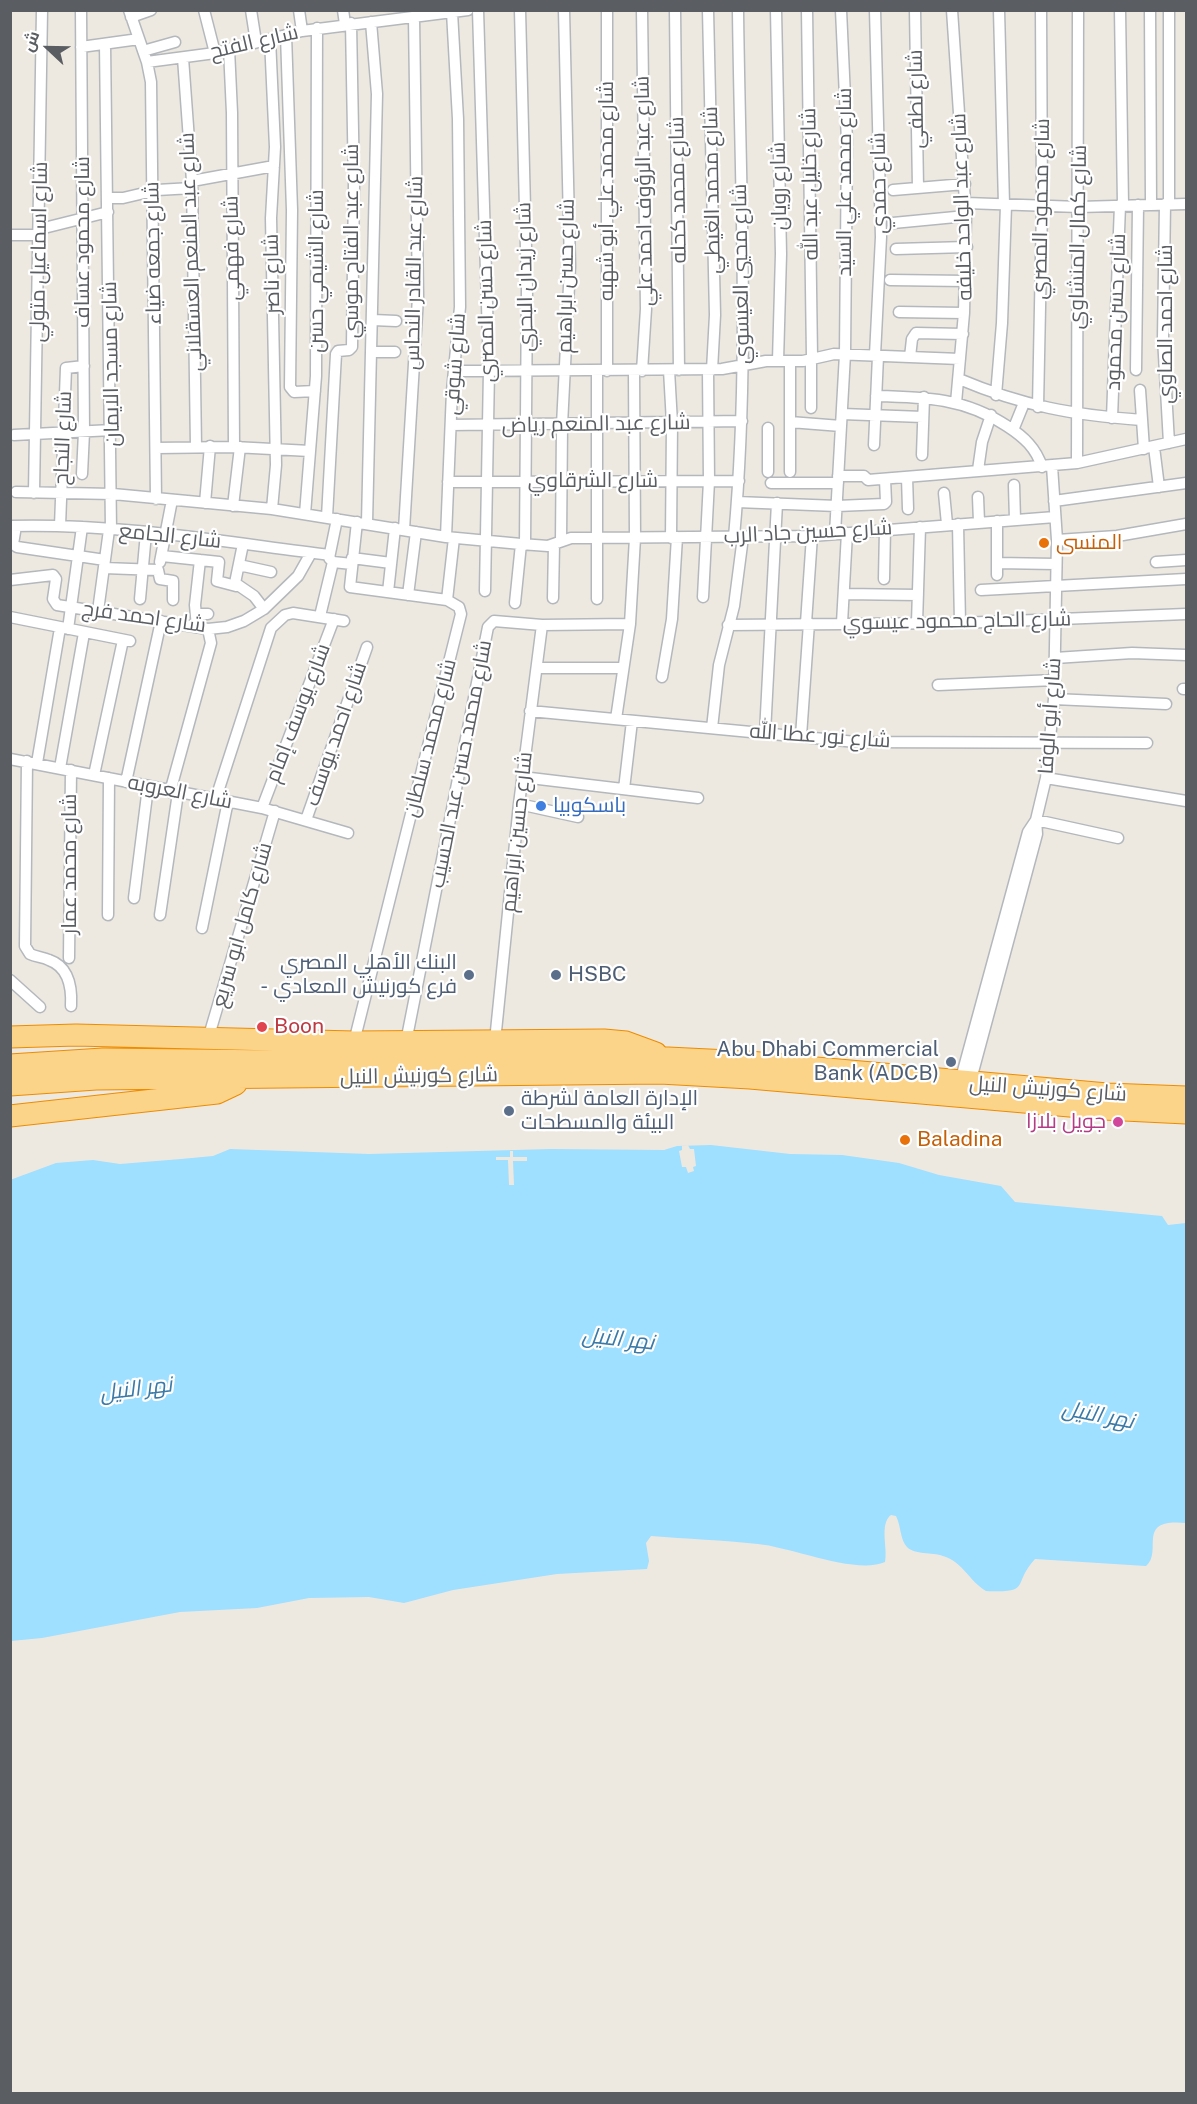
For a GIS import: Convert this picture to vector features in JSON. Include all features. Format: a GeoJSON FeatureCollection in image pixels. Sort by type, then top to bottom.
{"type":"FeatureCollection","features":[{"type":"Feature","properties":{"kind":"highway"},"geometry":{"type":"LineString","coordinates":[[10,1037],[76,1035],[208,1039],[357,1052],[385,1042],[604,1040],[648,1048],[668,1058]]}},
{"type":"Feature","properties":{"kind":"highway","name":"شارع كورنيش النيل"},"geometry":{"type":"LineString","coordinates":[[10,1065],[103,1059],[190,1059],[357,1052],[668,1058],[749,1062],[965,1083],[1186,1097]]}},
{"type":"Feature","properties":{"kind":"highway","name":"شارع كورنيش النيل"},"geometry":{"type":"LineString","coordinates":[[10,1085],[96,1079],[187,1081],[244,1078],[660,1073],[762,1079],[1104,1109],[1186,1113]]}},
{"type":"Feature","properties":{"kind":"highway"},"geometry":{"type":"LineString","coordinates":[[10,1116],[217,1093],[244,1078]]}},
{"type":"Feature","properties":{"kind":"street","name":"شارع اسماعيل متولي"},"geometry":{"type":"LineString","coordinates":[[34,493],[42,10]]}},
{"type":"Feature","properties":{"kind":"street","name":"شارع محمود عساف"},"geometry":{"type":"LineString","coordinates":[[81,10],[84,366],[82,474]]}},
{"type":"Feature","properties":{"kind":"street"},"geometry":{"type":"LineString","coordinates":[[130,14],[151,10]]}},
{"type":"Feature","properties":{"kind":"street"},"geometry":{"type":"LineString","coordinates":[[204,10],[215,53]]}},
{"type":"Feature","properties":{"kind":"street"},"geometry":{"type":"LineString","coordinates":[[251,10],[256,42]]}},
{"type":"Feature","properties":{"kind":"street"},"geometry":{"type":"LineString","coordinates":[[299,10],[302,31]]}},
{"type":"Feature","properties":{"kind":"street"},"geometry":{"type":"LineString","coordinates":[[343,10],[348,23]]}},
{"type":"Feature","properties":{"kind":"street","name":"شارع الفتح"},"geometry":{"type":"LineString","coordinates":[[145,56],[183,57],[215,53],[302,31],[348,23],[371,22],[390,15],[414,17],[437,12],[468,10]]}},
{"type":"Feature","properties":{"kind":"street","name":"شارع حسن المصري"},"geometry":{"type":"LineString","coordinates":[[478,10],[489,370],[485,591]]}},
{"type":"Feature","properties":{"kind":"street","name":"شارع زيدان البحري"},"geometry":{"type":"LineString","coordinates":[[516,603],[523,544],[526,425],[520,10]]}},
{"type":"Feature","properties":{"kind":"street","name":"شارع حسن ابراهيم"},"geometry":{"type":"LineString","coordinates":[[553,598],[558,543],[570,266],[564,10]]}},
{"type":"Feature","properties":{"kind":"street","name":"شارع محمد علي أبو شهبه"},"geometry":{"type":"LineString","coordinates":[[597,599],[597,424],[602,371],[607,10]]}},
{"type":"Feature","properties":{"kind":"street","name":"شارع عبد الرؤوف احمد علي"},"geometry":{"type":"LineString","coordinates":[[616,719],[630,624],[635,538],[634,424],[646,309],[642,10]]}},
{"type":"Feature","properties":{"kind":"street","name":"شارع محمد كحله"},"geometry":{"type":"LineString","coordinates":[[662,677],[672,619],[674,537],[672,423],[675,10]]}},
{"type":"Feature","properties":{"kind":"street","name":"شارع محمد الغيطي"},"geometry":{"type":"LineString","coordinates":[[703,597],[709,481],[710,370],[715,315],[708,10]]}},
{"type":"Feature","properties":{"kind":"street","name":"شارع محيي العيسوي"},"geometry":{"type":"LineString","coordinates":[[712,728],[719,664],[734,606],[739,537],[737,502],[742,365],[738,10]]}},
{"type":"Feature","properties":{"kind":"street","name":"شارع رويان"},"geometry":{"type":"LineString","coordinates":[[776,10],[781,254],[778,361]]}},
{"type":"Feature","properties":{"kind":"street","name":"شارع خليل عبد الله"},"geometry":{"type":"LineString","coordinates":[[807,10],[811,408]]}},
{"type":"Feature","properties":{"kind":"street","name":"شارع محمد علي السيد"},"geometry":{"type":"LineString","coordinates":[[841,10],[846,141],[845,354],[837,506],[841,533],[844,594],[842,623]]}},
{"type":"Feature","properties":{"kind":"street","name":"شارع حمدي"},"geometry":{"type":"LineString","coordinates":[[874,445],[881,237],[875,10]]}},
{"type":"Feature","properties":{"kind":"street","name":"شارع لطفي"},"geometry":{"type":"LineString","coordinates":[[915,10],[918,188]]}},
{"type":"Feature","properties":{"kind":"street","name":"شارع عبد الواحد خليفه"},"geometry":{"type":"LineString","coordinates":[[952,10],[965,184],[967,247],[963,334],[956,403]]}},
{"type":"Feature","properties":{"kind":"street"},"geometry":{"type":"LineString","coordinates":[[996,395],[1002,323],[1005,205],[999,10]]}},
{"type":"Feature","properties":{"kind":"street","name":"شارع محمود المصري"},"geometry":{"type":"LineString","coordinates":[[1038,408],[1042,207],[1041,10]]}},
{"type":"Feature","properties":{"kind":"street","name":"شارع كمال المنشاوي"},"geometry":{"type":"LineString","coordinates":[[1077,463],[1078,10]]}},
{"type":"Feature","properties":{"kind":"street","name":"شارع حسن محمود"},"geometry":{"type":"LineString","coordinates":[[1112,418],[1121,205],[1120,10]]}},
{"type":"Feature","properties":{"kind":"street"},"geometry":{"type":"LineString","coordinates":[[1150,10],[1151,204]]}},
{"type":"Feature","properties":{"kind":"street","name":"شارع احمد الصاوي"},"geometry":{"type":"LineString","coordinates":[[1169,10],[1163,338],[1169,443]]}},
{"type":"Feature","properties":{"kind":"street","name":"شارع شوقي"},"geometry":{"type":"LineString","coordinates":[[447,600],[450,537],[448,482],[460,306],[458,119],[452,12]]}},
{"type":"Feature","properties":{"kind":"street","name":"شارع جمعه ضياء"},"geometry":{"type":"LineString","coordinates":[[130,14],[145,56],[151,82],[156,499]]}},
{"type":"Feature","properties":{"kind":"street","name":"شارع عبد القادر النحاس"},"geometry":{"type":"LineString","coordinates":[[388,592],[391,563],[399,529],[418,297],[414,17]]}},
{"type":"Feature","properties":{"kind":"street"},"geometry":{"type":"LineString","coordinates":[[371,22],[377,94],[372,352],[362,523],[352,561],[350,587],[447,600]]}},
{"type":"Feature","properties":{"kind":"street","name":"شارع عبد الفتاح موسي"},"geometry":{"type":"LineString","coordinates":[[332,518],[336,354],[338,351],[349,350],[352,347],[354,185],[348,23]]}},
{"type":"Feature","properties":{"kind":"street","name":"شارع الشيمي حسن"},"geometry":{"type":"LineString","coordinates":[[305,514],[315,390],[317,28]]}},
{"type":"Feature","properties":{"kind":"street"},"geometry":{"type":"LineString","coordinates":[[286,35],[292,210],[290,387],[294,392],[315,390]]}},
{"type":"Feature","properties":{"kind":"street"},"geometry":{"type":"LineString","coordinates":[[81,47],[139,39]]}},
{"type":"Feature","properties":{"kind":"street","name":"شارع ناصر"},"geometry":{"type":"LineString","coordinates":[[270,39],[274,166],[271,218],[276,451],[272,509]]}},
{"type":"Feature","properties":{"kind":"street"},"geometry":{"type":"LineString","coordinates":[[145,56],[175,42]]}},
{"type":"Feature","properties":{"kind":"street","name":"شارع مسجد الايمان"},"geometry":{"type":"LineString","coordinates":[[98,611],[113,494],[105,44]]}},
{"type":"Feature","properties":{"kind":"street","name":"شارع فهمي"},"geometry":{"type":"LineString","coordinates":[[229,49],[237,447],[233,506]]}},
{"type":"Feature","properties":{"kind":"street","name":"شارع عبد المنعم العسقلاني"},"geometry":{"type":"LineString","coordinates":[[183,57],[192,184],[196,447]]}},
{"type":"Feature","properties":{"kind":"street"},"geometry":{"type":"LineString","coordinates":[[108,198],[127,198],[152,190],[192,184],[274,166]]}},
{"type":"Feature","properties":{"kind":"street"},"geometry":{"type":"LineString","coordinates":[[893,190],[965,184]]}},
{"type":"Feature","properties":{"kind":"street"},"geometry":{"type":"LineString","coordinates":[[966,203],[1042,207],[1186,204]]}},
{"type":"Feature","properties":{"kind":"street"},"geometry":{"type":"LineString","coordinates":[[1136,370],[1138,205]]}},
{"type":"Feature","properties":{"kind":"street"},"geometry":{"type":"LineString","coordinates":[[10,235],[39,232],[108,212]]}},
{"type":"Feature","properties":{"kind":"street"},"geometry":{"type":"LineString","coordinates":[[893,223],[966,216]]}},
{"type":"Feature","properties":{"kind":"street"},"geometry":{"type":"LineString","coordinates":[[896,249],[967,247]]}},
{"type":"Feature","properties":{"kind":"street"},"geometry":{"type":"LineString","coordinates":[[891,280],[966,281]]}},
{"type":"Feature","properties":{"kind":"street"},"geometry":{"type":"LineString","coordinates":[[899,312],[964,313]]}},
{"type":"Feature","properties":{"kind":"street"},"geometry":{"type":"LineString","coordinates":[[373,320],[396,321]]}},
{"type":"Feature","properties":{"kind":"street"},"geometry":{"type":"LineString","coordinates":[[910,357],[912,339],[916,333],[963,334]]}},
{"type":"Feature","properties":{"kind":"street"},"geometry":{"type":"LineString","coordinates":[[372,352],[395,352]]}},
{"type":"Feature","properties":{"kind":"street"},"geometry":{"type":"LineString","coordinates":[[454,370],[710,370],[845,354],[960,359]]}},
{"type":"Feature","properties":{"kind":"street"},"geometry":{"type":"LineString","coordinates":[[790,361],[790,472]]}},
{"type":"Feature","properties":{"kind":"street","name":"شارع النجاح"},"geometry":{"type":"LineString","coordinates":[[60,526],[66,367],[84,366]]}},
{"type":"Feature","properties":{"kind":"street"},"geometry":{"type":"LineString","coordinates":[[958,379],[996,395],[1038,408],[1142,420]]}},
{"type":"Feature","properties":{"kind":"street"},"geometry":{"type":"LineString","coordinates":[[1140,390],[1142,420],[1159,487]]}},
{"type":"Feature","properties":{"kind":"street"},"geometry":{"type":"LineString","coordinates":[[876,396],[924,397],[968,405],[991,415],[1013,430],[1035,449],[1047,467]]}},
{"type":"Feature","properties":{"kind":"street"},"geometry":{"type":"LineString","coordinates":[[922,455],[924,397]]}},
{"type":"Feature","properties":{"kind":"street"},"geometry":{"type":"LineString","coordinates":[[1013,430],[1024,403]]}},
{"type":"Feature","properties":{"kind":"street"},"geometry":{"type":"LineString","coordinates":[[842,414],[923,417]]}},
{"type":"Feature","properties":{"kind":"street"},"geometry":{"type":"LineString","coordinates":[[978,470],[982,442],[991,415]]}},
{"type":"Feature","properties":{"kind":"street","name":"شارع عبد المنعم رياض"},"geometry":{"type":"LineString","coordinates":[[451,425],[741,422]]}},
{"type":"Feature","properties":{"kind":"street"},"geometry":{"type":"LineString","coordinates":[[790,422],[841,426]]}},
{"type":"Feature","properties":{"kind":"street"},"geometry":{"type":"LineString","coordinates":[[768,428],[768,472]]}},
{"type":"Feature","properties":{"kind":"street"},"geometry":{"type":"LineString","coordinates":[[14,435],[112,430]]}},
{"type":"Feature","properties":{"kind":"street"},"geometry":{"type":"LineString","coordinates":[[771,483],[838,480],[864,476],[868,480],[978,470],[1047,467],[1077,463],[1186,439]]}},
{"type":"Feature","properties":{"kind":"street"},"geometry":{"type":"LineString","coordinates":[[768,445],[790,445]]}},
{"type":"Feature","properties":{"kind":"street"},"geometry":{"type":"LineString","coordinates":[[156,448],[210,446],[310,451]]}},
{"type":"Feature","properties":{"kind":"street"},"geometry":{"type":"LineString","coordinates":[[205,503],[210,446]]}},
{"type":"Feature","properties":{"kind":"street","name":"شارع أبو الوفا"},"geometry":{"type":"LineString","coordinates":[[965,1083],[1037,834],[1036,820],[1046,778],[1051,741],[1055,680],[1057,540],[1054,501],[1047,467]]}},
{"type":"Feature","properties":{"kind":"street"},"geometry":{"type":"LineString","coordinates":[[907,477],[908,509]]}},
{"type":"Feature","properties":{"kind":"street"},"geometry":{"type":"LineString","coordinates":[[737,502],[837,506],[885,504],[885,479]]}},
{"type":"Feature","properties":{"kind":"street","name":"شارع الشرقاوي"},"geometry":{"type":"LineString","coordinates":[[448,482],[739,481]]}},
{"type":"Feature","properties":{"kind":"street"},"geometry":{"type":"LineString","coordinates":[[1054,501],[1186,483]]}},
{"type":"Feature","properties":{"kind":"street"},"geometry":{"type":"LineString","coordinates":[[1014,485],[1015,520]]}},
{"type":"Feature","properties":{"kind":"street","name":"شارع حسين جاد الرب"},"geometry":{"type":"LineString","coordinates":[[16,492],[113,494],[272,509],[450,537],[523,544],[558,543],[572,538],[812,536],[1055,517]]}},
{"type":"Feature","properties":{"kind":"street"},"geometry":{"type":"LineString","coordinates":[[944,492],[946,524]]}},
{"type":"Feature","properties":{"kind":"street"},"geometry":{"type":"LineString","coordinates":[[978,497],[979,522]]}},
{"type":"Feature","properties":{"kind":"street"},"geometry":{"type":"LineString","coordinates":[[172,500],[159,571],[160,579],[173,581],[173,600]]}},
{"type":"Feature","properties":{"kind":"street"},"geometry":{"type":"LineString","coordinates":[[765,733],[773,624],[777,503]]}},
{"type":"Feature","properties":{"kind":"street"},"geometry":{"type":"LineString","coordinates":[[216,798],[267,637],[277,621],[294,613],[320,616],[331,559],[332,518]]}},
{"type":"Feature","properties":{"kind":"street"},"geometry":{"type":"LineString","coordinates":[[997,521],[997,569],[1056,564]]}},
{"type":"Feature","properties":{"kind":"street"},"geometry":{"type":"LineString","coordinates":[[958,524],[960,623]]}},
{"type":"Feature","properties":{"kind":"street"},"geometry":{"type":"LineString","coordinates":[[1057,540],[1117,536],[1186,524]]}},
{"type":"Feature","properties":{"kind":"street"},"geometry":{"type":"LineString","coordinates":[[13,526],[12,545],[17,548],[79,556],[105,564],[159,571]]}},
{"type":"Feature","properties":{"kind":"street","name":"شارع الجامع"},"geometry":{"type":"LineString","coordinates":[[13,526],[82,527],[166,534],[311,553],[331,559],[352,561]]}},
{"type":"Feature","properties":{"kind":"street"},"geometry":{"type":"LineString","coordinates":[[917,623],[920,526]]}},
{"type":"Feature","properties":{"kind":"street"},"geometry":{"type":"LineString","coordinates":[[71,1006],[71,984],[67,977],[52,962],[30,954],[26,946],[32,762],[71,607],[82,527]]}},
{"type":"Feature","properties":{"kind":"street"},"geometry":{"type":"LineString","coordinates":[[884,579],[885,529]]}},
{"type":"Feature","properties":{"kind":"street"},"geometry":{"type":"LineString","coordinates":[[408,595],[416,532]]}},
{"type":"Feature","properties":{"kind":"street"},"geometry":{"type":"LineString","coordinates":[[140,599],[146,533]]}},
{"type":"Feature","properties":{"kind":"street"},"geometry":{"type":"LineString","coordinates":[[801,736],[812,536]]}},
{"type":"Feature","properties":{"kind":"street"},"geometry":{"type":"LineString","coordinates":[[237,585],[243,544]]}},
{"type":"Feature","properties":{"kind":"street","name":"شارع احمد فرج"},"geometry":{"type":"LineString","coordinates":[[10,580],[52,575],[56,579],[53,601],[71,607],[203,628],[236,624],[262,610],[298,576],[311,553]]}},
{"type":"Feature","properties":{"kind":"street"},"geometry":{"type":"LineString","coordinates":[[162,556],[219,562],[217,581],[237,585],[254,596],[262,610],[277,621]]}},
{"type":"Feature","properties":{"kind":"street"},"geometry":{"type":"LineString","coordinates":[[160,915],[174,792],[211,643],[196,614],[200,560]]}},
{"type":"Feature","properties":{"kind":"street"},"geometry":{"type":"LineString","coordinates":[[1156,562],[1186,560]]}},
{"type":"Feature","properties":{"kind":"street"},"geometry":{"type":"LineString","coordinates":[[352,561],[391,563]]}},
{"type":"Feature","properties":{"kind":"street"},"geometry":{"type":"LineString","coordinates":[[239,565],[271,572]]}},
{"type":"Feature","properties":{"kind":"street"},"geometry":{"type":"LineString","coordinates":[[981,590],[1186,579]]}},
{"type":"Feature","properties":{"kind":"street"},"geometry":{"type":"LineString","coordinates":[[844,594],[918,596]]}},
{"type":"Feature","properties":{"kind":"street","name":"شارع محمد سلطان"},"geometry":{"type":"LineString","coordinates":[[357,1052],[460,621],[459,607],[447,600]]}},
{"type":"Feature","properties":{"kind":"street"},"geometry":{"type":"LineString","coordinates":[[196,614],[208,614]]}},
{"type":"Feature","properties":{"kind":"street","name":"شارع الحاج محمود عيسوي"},"geometry":{"type":"LineString","coordinates":[[728,625],[960,623],[1186,614]]}},
{"type":"Feature","properties":{"kind":"street","name":"شارع يوسف إمام"},"geometry":{"type":"LineString","coordinates":[[262,808],[339,620],[320,616]]}},
{"type":"Feature","properties":{"kind":"street"},"geometry":{"type":"LineString","coordinates":[[10,618],[127,640],[94,775]]}},
{"type":"Feature","properties":{"kind":"street"},"geometry":{"type":"LineString","coordinates":[[126,782],[161,621]]}},
{"type":"Feature","properties":{"kind":"street","name":"شارع محمد حسن عبد الحسيب"},"geometry":{"type":"LineString","coordinates":[[406,1042],[488,627],[494,621],[542,625],[630,624]]}},
{"type":"Feature","properties":{"kind":"street","name":"شارع حسين ابراهيم"},"geometry":{"type":"LineString","coordinates":[[495,1041],[522,777],[542,625]]}},
{"type":"Feature","properties":{"kind":"street","name":"شارع محمد عمار"},"geometry":{"type":"LineString","coordinates":[[69,958],[65,769],[84,633]]}},
{"type":"Feature","properties":{"kind":"street","name":"شارع احمد يوسف"},"geometry":{"type":"LineString","coordinates":[[306,820],[367,647]]}},
{"type":"Feature","properties":{"kind":"street"},"geometry":{"type":"LineString","coordinates":[[1055,658],[1132,653],[1186,655]]}},
{"type":"Feature","properties":{"kind":"street"},"geometry":{"type":"LineString","coordinates":[[537,668],[623,668]]}},
{"type":"Feature","properties":{"kind":"street"},"geometry":{"type":"LineString","coordinates":[[938,685],[1055,680]]}},
{"type":"Feature","properties":{"kind":"street"},"geometry":{"type":"LineString","coordinates":[[1054,699],[1166,704]]}},
{"type":"Feature","properties":{"kind":"street","name":"شارع نور عطا الله"},"geometry":{"type":"LineString","coordinates":[[530,711],[878,743],[1051,741],[1147,743]]}},
{"type":"Feature","properties":{"kind":"street"},"geometry":{"type":"LineString","coordinates":[[624,789],[632,721]]}},
{"type":"Feature","properties":{"kind":"street","name":"شارع العروبه"},"geometry":{"type":"LineString","coordinates":[[10,759],[262,808],[348,833]]}},
{"type":"Feature","properties":{"kind":"street"},"geometry":{"type":"LineString","coordinates":[[522,777],[698,798]]}},
{"type":"Feature","properties":{"kind":"street"},"geometry":{"type":"LineString","coordinates":[[108,915],[109,778]]}},
{"type":"Feature","properties":{"kind":"street"},"geometry":{"type":"LineString","coordinates":[[1046,778],[1186,801]]}},
{"type":"Feature","properties":{"kind":"street"},"geometry":{"type":"LineString","coordinates":[[134,898],[148,787]]}},
{"type":"Feature","properties":{"kind":"street"},"geometry":{"type":"LineString","coordinates":[[201,928],[228,801]]}},
{"type":"Feature","properties":{"kind":"street"},"geometry":{"type":"LineString","coordinates":[[519,804],[579,817]]}},
{"type":"Feature","properties":{"kind":"street","name":"شارع كامل ابو سريع"},"geometry":{"type":"LineString","coordinates":[[208,1039],[275,811]]}},
{"type":"Feature","properties":{"kind":"street"},"geometry":{"type":"LineString","coordinates":[[1036,820],[1118,838]]}},
{"type":"Feature","properties":{"kind":"street"},"geometry":{"type":"LineString","coordinates":[[10,980],[40,1007]]}},
{"type":"Feature","properties":{"kind":"water","name":"نهر النيل"},"geometry":{"type":"Polygon","coordinates":[[[711,1145],[790,1154],[842,1155],[899,1163],[939,1175],[1001,1186],[1015,1202],[1162,1216],[1168,1225],[1186,1223],[1186,1523],[1170,1523],[1155,1530],[1151,1560],[1146,1566],[1035,1559],[1019,1586],[1010,1591],[986,1591],[950,1559],[910,1550],[903,1540],[896,1516],[891,1515],[885,1524],[885,1562],[873,1565],[841,1563],[758,1544],[651,1536],[646,1543],[649,1561],[647,1569],[557,1574],[453,1590],[404,1603],[369,1597],[309,1598],[257,1608],[180,1612],[42,1638],[11,1641],[10,1180],[56,1163],[93,1160],[120,1164],[213,1156],[230,1149],[369,1154],[551,1149],[664,1150],[677,1146],[711,1145]]]}},
{"type":"Feature","properties":{"kind":"pier"},"geometry":{"type":"Polygon","coordinates":[[[688,1145],[690,1149],[694,1149],[696,1166],[693,1167],[694,1171],[688,1173],[686,1167],[682,1167],[679,1151],[682,1150],[682,1146],[688,1145]]]}},
{"type":"Feature","properties":{"kind":"pier"},"geometry":{"type":"Polygon","coordinates":[[[510,1151],[513,1151],[513,1157],[527,1157],[527,1161],[513,1161],[514,1185],[509,1185],[508,1160],[496,1160],[496,1157],[510,1157],[510,1151]]]}},
{"type":"Feature","properties":{"kind":"place","name":"المنسى"},"geometry":{"type":"Point","coordinates":[1044,543]}},
{"type":"Feature","properties":{"kind":"place","name":"باسكوبيا"},"geometry":{"type":"Point","coordinates":[541,806]}},
{"type":"Feature","properties":{"kind":"place","name":"البنك الأهلي المصري - فرع كورنيش المعادي"},"geometry":{"type":"Point","coordinates":[469,975]}},
{"type":"Feature","properties":{"kind":"place","name":"HSBC"},"geometry":{"type":"Point","coordinates":[556,975]}},
{"type":"Feature","properties":{"kind":"place","name":"Boon"},"geometry":{"type":"Point","coordinates":[262,1027]}},
{"type":"Feature","properties":{"kind":"place","name":"Abu Dhabi Commercial Bank (ADCB)"},"geometry":{"type":"Point","coordinates":[951,1062]}},
{"type":"Feature","properties":{"kind":"place","name":"الإدارة العامة لشرطة البيئة والمسطحات"},"geometry":{"type":"Point","coordinates":[509,1111]}},
{"type":"Feature","properties":{"kind":"place","name":"جويل بلازا"},"geometry":{"type":"Point","coordinates":[1118,1122]}},
{"type":"Feature","properties":{"kind":"place","name":"Baladina"},"geometry":{"type":"Point","coordinates":[905,1140]}}]}
